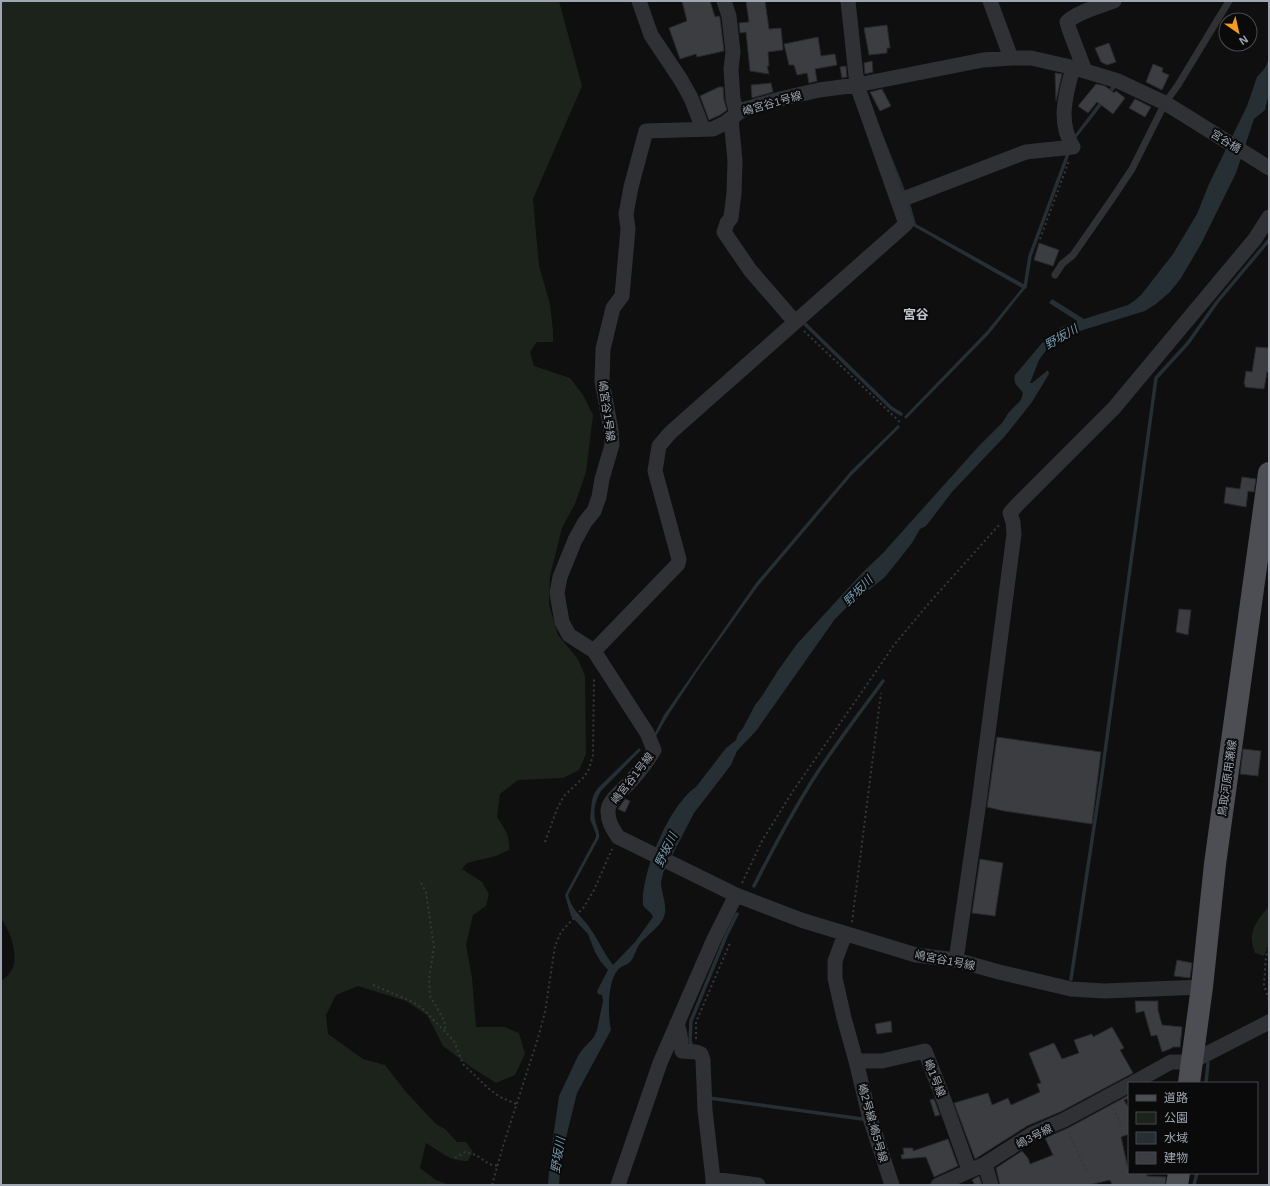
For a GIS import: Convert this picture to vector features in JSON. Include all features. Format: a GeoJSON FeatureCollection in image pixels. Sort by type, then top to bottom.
{"type":"FeatureCollection","features":[{"type":"Feature","properties":{"kind":"main road","name":"鳥取河原用瀬線"},"geometry":{"type":"LineString","coordinates":[[1189,1082],[1202,988],[1216,856],[1269,473]]}},
{"type":"Feature","properties":{"kind":"main road"},"geometry":{"type":"LineString","coordinates":[[1177,1185],[1179,1174]]}},
{"type":"Feature","properties":{"kind":"street"},"geometry":{"type":"LineString","coordinates":[[639,1],[650,35],[681,80],[691,98],[703,129]]}},
{"type":"Feature","properties":{"kind":"street"},"geometry":{"type":"LineString","coordinates":[[724,1],[729,16],[733,52],[731,69],[734,99],[735,161],[734,193],[731,218],[727,223],[724,232],[750,270],[795,322]]}},
{"type":"Feature","properties":{"kind":"street"},"geometry":{"type":"LineString","coordinates":[[594,651],[678,564],[679,559],[655,471],[659,446],[670,433],[906,224],[857,85],[848,1]]}},
{"type":"Feature","properties":{"kind":"street"},"geometry":{"type":"LineString","coordinates":[[990,1],[1011,58]]}},
{"type":"Feature","properties":{"kind":"street"},"geometry":{"type":"LineString","coordinates":[[898,200],[1026,152],[1073,147],[1068,139],[1063,106],[1079,69],[1067,22],[1071,18],[1114,1]]}},
{"type":"Feature","properties":{"kind":"street","name":"嶋宮谷1号線"},"geometry":{"type":"LineString","coordinates":[[1079,69],[1031,58],[983,60],[857,85],[819,90],[780,99],[742,110],[725,124],[713,129],[646,131],[631,187],[626,214],[628,229],[622,296],[613,308],[606,334],[602,364],[602,381],[611,430],[612,445],[594,511],[585,522],[575,540],[560,577],[557,594],[562,622],[569,635],[594,651],[647,733],[654,750],[648,760],[629,783],[614,797],[608,810],[610,824],[618,837],[736,895],[801,920],[916,955],[956,960],[1071,989],[1104,991],[1202,988]]}},
{"type":"Feature","properties":{"kind":"street","name":"宮谷橋"},"geometry":{"type":"LineString","coordinates":[[1079,69],[1118,81],[1165,103],[1269,168]]}},
{"type":"Feature","properties":{"kind":"street"},"geometry":{"type":"LineString","coordinates":[[956,960],[979,802],[1014,534],[1013,522],[1010,513],[1114,408],[1255,238],[1269,218]]}},
{"type":"Feature","properties":{"kind":"street"},"geometry":{"type":"LineString","coordinates":[[618,1185],[660,1064],[714,938],[736,895]]}},
{"type":"Feature","properties":{"kind":"street","name":"嶋2号線;嶋5号線"},"geometry":{"type":"LineString","coordinates":[[848,935],[835,961],[835,978],[869,1114],[892,1185]]}},
{"type":"Feature","properties":{"kind":"street"},"geometry":{"type":"LineString","coordinates":[[1135,1082],[1171,1062],[1191,1062],[1269,1022]]}},
{"type":"Feature","properties":{"kind":"street"},"geometry":{"type":"LineString","coordinates":[[677,1023],[682,1051],[701,1054],[703,1060],[705,1110],[713,1182],[758,1185]]}},
{"type":"Feature","properties":{"kind":"street","name":"嶋1号線"},"geometry":{"type":"LineString","coordinates":[[856,1061],[882,1061],[924,1051],[945,1103],[969,1170]]}},
{"type":"Feature","properties":{"kind":"street","name":"嶋3号線"},"geometry":{"type":"LineString","coordinates":[[938,1185],[985,1164],[1032,1134],[1064,1120],[1128,1086]]}},
{"type":"Feature","properties":{"kind":"street"},"geometry":{"type":"LineString","coordinates":[[985,1164],[992,1185]]}},
{"type":"Feature","properties":{"kind":"lane"},"geometry":{"type":"LineString","coordinates":[[1055,275],[1062,264],[1073,255],[1132,169],[1165,103],[1178,85],[1229,1]]}},
{"type":"Feature","properties":{"kind":"path"},"geometry":{"type":"LineString","coordinates":[[1040,239],[1073,147]]}},
{"type":"Feature","properties":{"kind":"path"},"geometry":{"type":"LineString","coordinates":[[795,322],[902,424]]}},
{"type":"Feature","properties":{"kind":"path"},"geometry":{"type":"LineString","coordinates":[[736,895],[762,841],[793,791],[876,670],[930,602],[1010,513]]}},
{"type":"Feature","properties":{"kind":"path"},"geometry":{"type":"LineString","coordinates":[[545,842],[557,809],[564,796],[584,777],[589,769],[593,754],[594,677],[603,664]]}},
{"type":"Feature","properties":{"kind":"path"},"geometry":{"type":"LineString","coordinates":[[848,935],[881,693]]}},
{"type":"Feature","properties":{"kind":"path"},"geometry":{"type":"LineString","coordinates":[[492,1185],[516,1104],[538,1038],[543,1019],[555,946],[561,932],[584,907],[594,890],[618,837]]}},
{"type":"Feature","properties":{"kind":"path"},"geometry":{"type":"LineString","coordinates":[[421,882],[426,892],[434,947],[429,979],[430,996],[444,1020],[446,1032]]}},
{"type":"Feature","properties":{"kind":"path"},"geometry":{"type":"LineString","coordinates":[[701,1054],[696,1041],[696,1022],[730,943]]}},
{"type":"Feature","properties":{"kind":"path"},"geometry":{"type":"LineString","coordinates":[[1269,949],[1266,956],[1264,985],[1269,1000]]}},
{"type":"Feature","properties":{"kind":"path"},"geometry":{"type":"LineString","coordinates":[[373,985],[413,1002],[423,1009],[454,1041],[463,1064],[488,1088],[500,1097],[516,1104]]}},
{"type":"Feature","properties":{"kind":"path"},"geometry":{"type":"LineString","coordinates":[[1109,1096],[1121,1127]]}},
{"type":"Feature","properties":{"kind":"path"},"geometry":{"type":"LineString","coordinates":[[1064,1120],[1087,1173]]}},
{"type":"Feature","properties":{"kind":"path"},"geometry":{"type":"LineString","coordinates":[[455,1158],[465,1152],[476,1154],[489,1164],[498,1166]]}},
{"type":"Feature","properties":{"kind":"green space"},"geometry":{"type":"Polygon","coordinates":[[[1,1],[559,1],[582,86],[533,199],[539,266],[550,304],[553,342],[537,342],[530,352],[534,366],[570,378],[583,395],[593,415],[586,472],[575,504],[562,528],[550,576],[549,605],[558,635],[578,659],[585,676],[586,754],[579,770],[563,778],[518,780],[500,794],[497,817],[508,836],[509,850],[496,856],[467,863],[462,869],[482,882],[489,894],[486,906],[473,915],[466,945],[472,978],[476,1027],[504,1027],[519,1033],[525,1054],[515,1075],[496,1083],[443,1046],[427,1015],[406,1001],[358,986],[336,995],[326,1015],[328,1034],[363,1059],[385,1065],[406,1092],[436,1124],[445,1129],[457,1142],[466,1142],[473,1152],[468,1161],[450,1158],[426,1143],[420,1168],[436,1180],[449,1185],[1,1185],[1,981],[12,969],[14,949],[10,935],[1,919],[1,1]]]}},
{"type":"Feature","properties":{"kind":"green space"},"geometry":{"type":"Polygon","coordinates":[[[1269,907],[1269,944],[1264,956],[1255,953],[1252,944],[1252,936],[1254,927],[1269,907]]]}},
{"type":"Feature","properties":{"kind":"water","name":"野坂川"},"geometry":{"type":"Polygon","coordinates":[[[1269,59],[1269,92],[1265,110],[1254,119],[1236,173],[1201,244],[1181,278],[1170,292],[1145,311],[1067,336],[1054,347],[1047,349],[1039,360],[1030,383],[1048,370],[1049,374],[1032,402],[1005,436],[952,492],[926,526],[920,529],[912,543],[885,577],[846,608],[835,619],[756,731],[737,751],[731,765],[694,813],[663,873],[661,887],[665,905],[665,914],[663,919],[640,943],[630,962],[618,969],[611,984],[609,1017],[611,1030],[577,1093],[561,1158],[559,1185],[548,1185],[550,1159],[559,1096],[578,1056],[594,1037],[597,1030],[603,1001],[602,995],[598,994],[597,991],[608,970],[595,952],[588,934],[571,916],[565,895],[596,837],[590,819],[594,794],[598,788],[639,748],[641,750],[599,794],[595,805],[594,816],[599,838],[568,895],[573,907],[591,929],[613,965],[635,942],[653,917],[643,905],[647,876],[659,841],[676,809],[686,796],[696,787],[726,748],[736,740],[755,705],[797,644],[863,572],[883,553],[978,447],[1002,423],[1009,412],[1021,400],[1023,393],[1014,381],[1015,375],[1042,343],[1062,327],[1077,321],[1049,303],[1052,299],[1084,319],[1128,305],[1141,295],[1173,254],[1197,214],[1209,184],[1247,106],[1257,77],[1265,68],[1269,59]]]}},
{"type":"Feature","properties":{"kind":"water"},"geometry":{"type":"Polygon","coordinates":[[[862,73],[864,76],[867,95],[910,203],[916,224],[1027,286],[989,334],[906,419],[904,417],[987,331],[1022,288],[913,226],[863,95],[862,73]]]}},
{"type":"Feature","properties":{"kind":"water"},"geometry":{"type":"Polygon","coordinates":[[[1113,84],[1117,86],[1073,142],[1071,140],[1113,84]]]}},
{"type":"Feature","properties":{"kind":"water"},"geometry":{"type":"Polygon","coordinates":[[[898,425],[900,427],[851,476],[758,586],[700,667],[655,738],[654,735],[664,715],[756,583],[851,471],[898,425]]]}},
{"type":"Feature","properties":{"kind":"building"},"geometry":{"type":"Polygon","coordinates":[[[682,1],[710,1],[715,17],[719,16],[720,18],[724,51],[697,57],[696,54],[680,59],[669,28],[687,21],[682,1]]]}},
{"type":"Feature","properties":{"kind":"building"},"geometry":{"type":"Polygon","coordinates":[[[746,1],[765,1],[769,29],[781,28],[783,50],[768,52],[769,66],[767,66],[769,74],[750,71],[746,32],[740,33],[739,23],[749,22],[746,1]]]}},
{"type":"Feature","properties":{"kind":"building"},"geometry":{"type":"Polygon","coordinates":[[[887,25],[890,48],[887,48],[887,53],[869,55],[864,28],[887,25]]]}},
{"type":"Feature","properties":{"kind":"building"},"geometry":{"type":"Polygon","coordinates":[[[818,37],[821,56],[835,54],[837,65],[815,69],[817,81],[809,83],[807,73],[797,75],[794,65],[789,65],[784,44],[818,37]]]}},
{"type":"Feature","properties":{"kind":"building"},"geometry":{"type":"Polygon","coordinates":[[[1109,43],[1116,62],[1107,65],[1101,62],[1095,48],[1109,43]]]}},
{"type":"Feature","properties":{"kind":"building"},"geometry":{"type":"Polygon","coordinates":[[[872,61],[873,72],[865,74],[864,63],[872,61]]]}},
{"type":"Feature","properties":{"kind":"building"},"geometry":{"type":"Polygon","coordinates":[[[1153,64],[1163,68],[1162,72],[1169,75],[1162,90],[1146,82],[1153,64]]]}},
{"type":"Feature","properties":{"kind":"building"},"geometry":{"type":"Polygon","coordinates":[[[846,66],[847,77],[842,78],[840,67],[846,66]]]}},
{"type":"Feature","properties":{"kind":"building"},"geometry":{"type":"Polygon","coordinates":[[[1055,73],[1062,74],[1056,101],[1055,73]]]}},
{"type":"Feature","properties":{"kind":"building"},"geometry":{"type":"Polygon","coordinates":[[[771,83],[773,92],[752,98],[751,85],[771,83]]]}},
{"type":"Feature","properties":{"kind":"building"},"geometry":{"type":"Polygon","coordinates":[[[1096,84],[1105,86],[1114,93],[1116,91],[1125,98],[1113,114],[1097,102],[1088,113],[1078,106],[1096,84]]]}},
{"type":"Feature","properties":{"kind":"building"},"geometry":{"type":"Polygon","coordinates":[[[719,87],[723,87],[724,100],[727,110],[709,120],[700,96],[719,87]]]}},
{"type":"Feature","properties":{"kind":"building"},"geometry":{"type":"Polygon","coordinates":[[[882,89],[891,106],[880,111],[870,92],[882,89]]]}},
{"type":"Feature","properties":{"kind":"building"},"geometry":{"type":"Polygon","coordinates":[[[1135,99],[1151,107],[1145,117],[1129,108],[1135,99]]]}},
{"type":"Feature","properties":{"kind":"building"},"geometry":{"type":"Polygon","coordinates":[[[1039,243],[1059,250],[1053,266],[1034,260],[1039,243]]]}},
{"type":"Feature","properties":{"kind":"building"},"geometry":{"type":"Polygon","coordinates":[[[1256,347],[1269,348],[1269,373],[1267,372],[1264,389],[1245,387],[1244,384],[1246,371],[1252,372],[1256,347]]]}},
{"type":"Feature","properties":{"kind":"building"},"geometry":{"type":"Polygon","coordinates":[[[1242,477],[1256,479],[1254,492],[1248,491],[1246,507],[1224,503],[1226,487],[1240,489],[1242,477]]]}},
{"type":"Feature","properties":{"kind":"building"},"geometry":{"type":"Polygon","coordinates":[[[1179,609],[1191,610],[1188,635],[1176,632],[1179,609]]]}},
{"type":"Feature","properties":{"kind":"building"},"geometry":{"type":"Polygon","coordinates":[[[997,737],[1101,752],[1092,824],[1004,811],[987,807],[997,737]]]}},
{"type":"Feature","properties":{"kind":"building"},"geometry":{"type":"Polygon","coordinates":[[[1243,749],[1261,751],[1258,776],[1240,774],[1243,749]]]}},
{"type":"Feature","properties":{"kind":"building"},"geometry":{"type":"Polygon","coordinates":[[[625,799],[630,801],[625,812],[618,809],[625,799]]]}},
{"type":"Feature","properties":{"kind":"building"},"geometry":{"type":"Polygon","coordinates":[[[980,859],[1003,863],[995,916],[972,913],[980,859]]]}},
{"type":"Feature","properties":{"kind":"building"},"geometry":{"type":"Polygon","coordinates":[[[1177,960],[1192,963],[1190,978],[1174,976],[1177,960]]]}},
{"type":"Feature","properties":{"kind":"building"},"geometry":{"type":"Polygon","coordinates":[[[1135,1001],[1158,1001],[1158,1010],[1162,1025],[1182,1027],[1180,1047],[1172,1047],[1162,1052],[1157,1035],[1151,1036],[1144,1011],[1136,1013],[1135,1001]]]}},
{"type":"Feature","properties":{"kind":"building"},"geometry":{"type":"Polygon","coordinates":[[[891,1021],[892,1032],[877,1034],[875,1024],[891,1021]]]}},
{"type":"Feature","properties":{"kind":"building"},"geometry":{"type":"Polygon","coordinates":[[[1112,1027],[1124,1048],[1120,1050],[1133,1073],[1060,1112],[1027,1126],[975,1159],[954,1103],[988,1093],[992,1105],[1008,1098],[1011,1105],[1040,1092],[1037,1084],[1041,1083],[1029,1053],[1054,1043],[1062,1059],[1079,1053],[1074,1040],[1092,1034],[1093,1037],[1112,1027]]]}},
{"type":"Feature","properties":{"kind":"building"},"geometry":{"type":"Polygon","coordinates":[[[1128,1096],[1128,1098],[1124,1100],[1128,1107],[1128,1134],[1121,1137],[1128,1174],[1147,1174],[1147,1176],[1166,1177],[1165,1185],[1112,1185],[1110,1180],[1089,1185],[1000,1185],[996,1168],[1022,1151],[1028,1158],[1030,1164],[1053,1155],[1045,1138],[1068,1128],[1128,1096]]]}},
{"type":"Feature","properties":{"kind":"building"},"geometry":{"type":"Polygon","coordinates":[[[934,1099],[940,1115],[935,1116],[930,1100],[934,1099]]]}},
{"type":"Feature","properties":{"kind":"building"},"geometry":{"type":"Polygon","coordinates":[[[948,1139],[958,1166],[934,1177],[926,1157],[902,1159],[901,1155],[904,1154],[903,1148],[913,1148],[913,1151],[948,1139]]]}},
{"type":"Feature","properties":{"kind":"building"},"geometry":{"type":"Polygon","coordinates":[[[979,1176],[982,1185],[975,1185],[972,1180],[979,1176]]]}},
{"type":"Feature","properties":{"kind":"waterway"},"geometry":{"type":"LineString","coordinates":[[1025,287],[1030,256],[1069,151]]}},
{"type":"Feature","properties":{"kind":"waterway"},"geometry":{"type":"LineString","coordinates":[[1071,979],[1102,774],[1156,378],[1188,343],[1217,302],[1269,240]]}},
{"type":"Feature","properties":{"kind":"waterway"},"geometry":{"type":"LineString","coordinates":[[804,323],[891,408],[901,414]]}},
{"type":"Feature","properties":{"kind":"waterway"},"geometry":{"type":"LineString","coordinates":[[754,886],[782,833],[820,768],[883,681]]}},
{"type":"Feature","properties":{"kind":"waterway"},"geometry":{"type":"LineString","coordinates":[[692,1047],[690,1041],[691,1021],[726,936],[737,914]]}},
{"type":"Feature","properties":{"kind":"waterway"},"geometry":{"type":"LineString","coordinates":[[1206,1082],[1208,1063]]}},
{"type":"Feature","properties":{"kind":"waterway"},"geometry":{"type":"LineString","coordinates":[[709,1098],[862,1119]]}},
{"type":"Feature","properties":{"kind":"waterway"},"geometry":{"type":"LineString","coordinates":[[1194,1185],[1197,1174]]}},
{"type":"Feature","properties":{"kind":"district","name":"宮谷"},"geometry":{"type":"Point","coordinates":[916,314]}}]}
